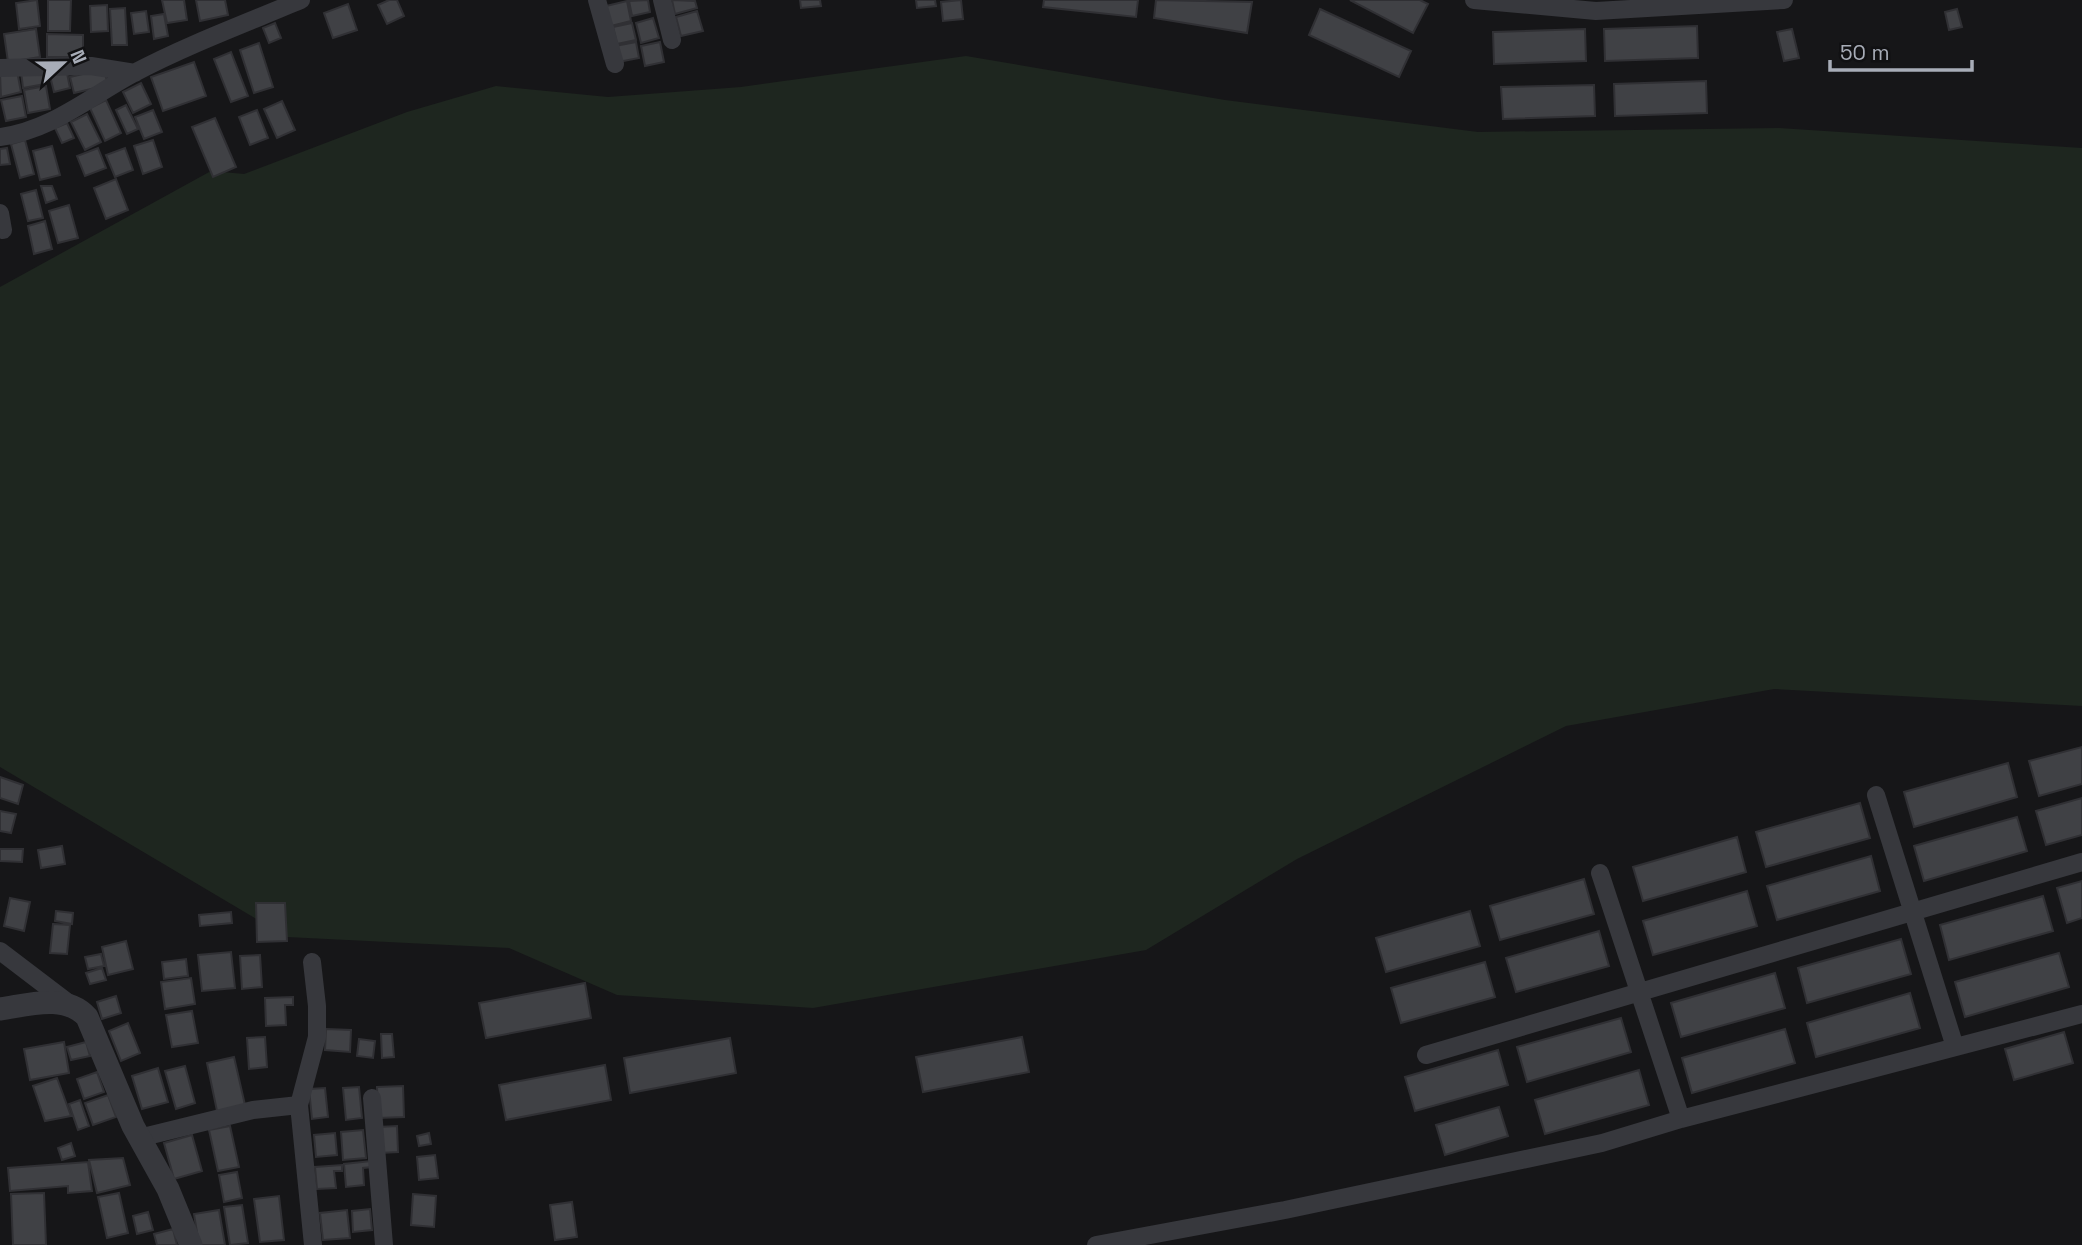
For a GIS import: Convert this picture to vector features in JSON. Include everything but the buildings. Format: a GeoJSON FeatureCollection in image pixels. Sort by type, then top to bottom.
{"type":"FeatureCollection","features":[{"type":"Feature","properties":{"kind":"street"},"geometry":{"type":"LineString","coordinates":[[0,137],[22,134],[50,123],[135,73],[259,8],[301,0]]}},
{"type":"Feature","properties":{"kind":"street"},"geometry":{"type":"LineString","coordinates":[[597,0],[615,64]]}},
{"type":"Feature","properties":{"kind":"street"},"geometry":{"type":"LineString","coordinates":[[662,0],[672,40]]}},
{"type":"Feature","properties":{"kind":"street"},"geometry":{"type":"LineString","coordinates":[[1474,0],[1596,10],[1784,0]]}},
{"type":"Feature","properties":{"kind":"street"},"geometry":{"type":"LineString","coordinates":[[0,68],[91,66],[135,73]]}},
{"type":"Feature","properties":{"kind":"street"},"geometry":{"type":"LineString","coordinates":[[1876,794],[1955,1047]]}},
{"type":"Feature","properties":{"kind":"street"},"geometry":{"type":"LineString","coordinates":[[1426,1055],[2082,862]]}},
{"type":"Feature","properties":{"kind":"street"},"geometry":{"type":"LineString","coordinates":[[1600,873],[1681,1119]]}},
{"type":"Feature","properties":{"kind":"street"},"geometry":{"type":"LineString","coordinates":[[0,951],[87,1017],[139,1138],[168,1189],[191,1245]]}},
{"type":"Feature","properties":{"kind":"street"},"geometry":{"type":"LineString","coordinates":[[312,961],[317,1037],[299,1105],[313,1245]]}},
{"type":"Feature","properties":{"kind":"street"},"geometry":{"type":"LineString","coordinates":[[0,1009],[43,1003],[71,1004]]}},
{"type":"Feature","properties":{"kind":"street"},"geometry":{"type":"LineString","coordinates":[[1096,1245],[1285,1210],[1602,1143],[1681,1119],[2082,1014]]}},
{"type":"Feature","properties":{"kind":"street"},"geometry":{"type":"LineString","coordinates":[[372,1098],[384,1245]]}},
{"type":"Feature","properties":{"kind":"street"},"geometry":{"type":"LineString","coordinates":[[139,1138],[253,1110],[299,1105]]}},
{"type":"Feature","properties":{"kind":"shaded area"},"geometry":{"type":"Polygon","coordinates":[[[966,56],[1225,100],[1478,132],[1779,128],[2082,148],[2082,706],[1774,689],[1566,726],[1297,859],[1146,950],[813,1008],[617,995],[509,948],[287,937],[0,767],[0,287],[211,171],[244,174],[407,112],[496,86],[608,97],[741,87],[966,56]]]}}]}
